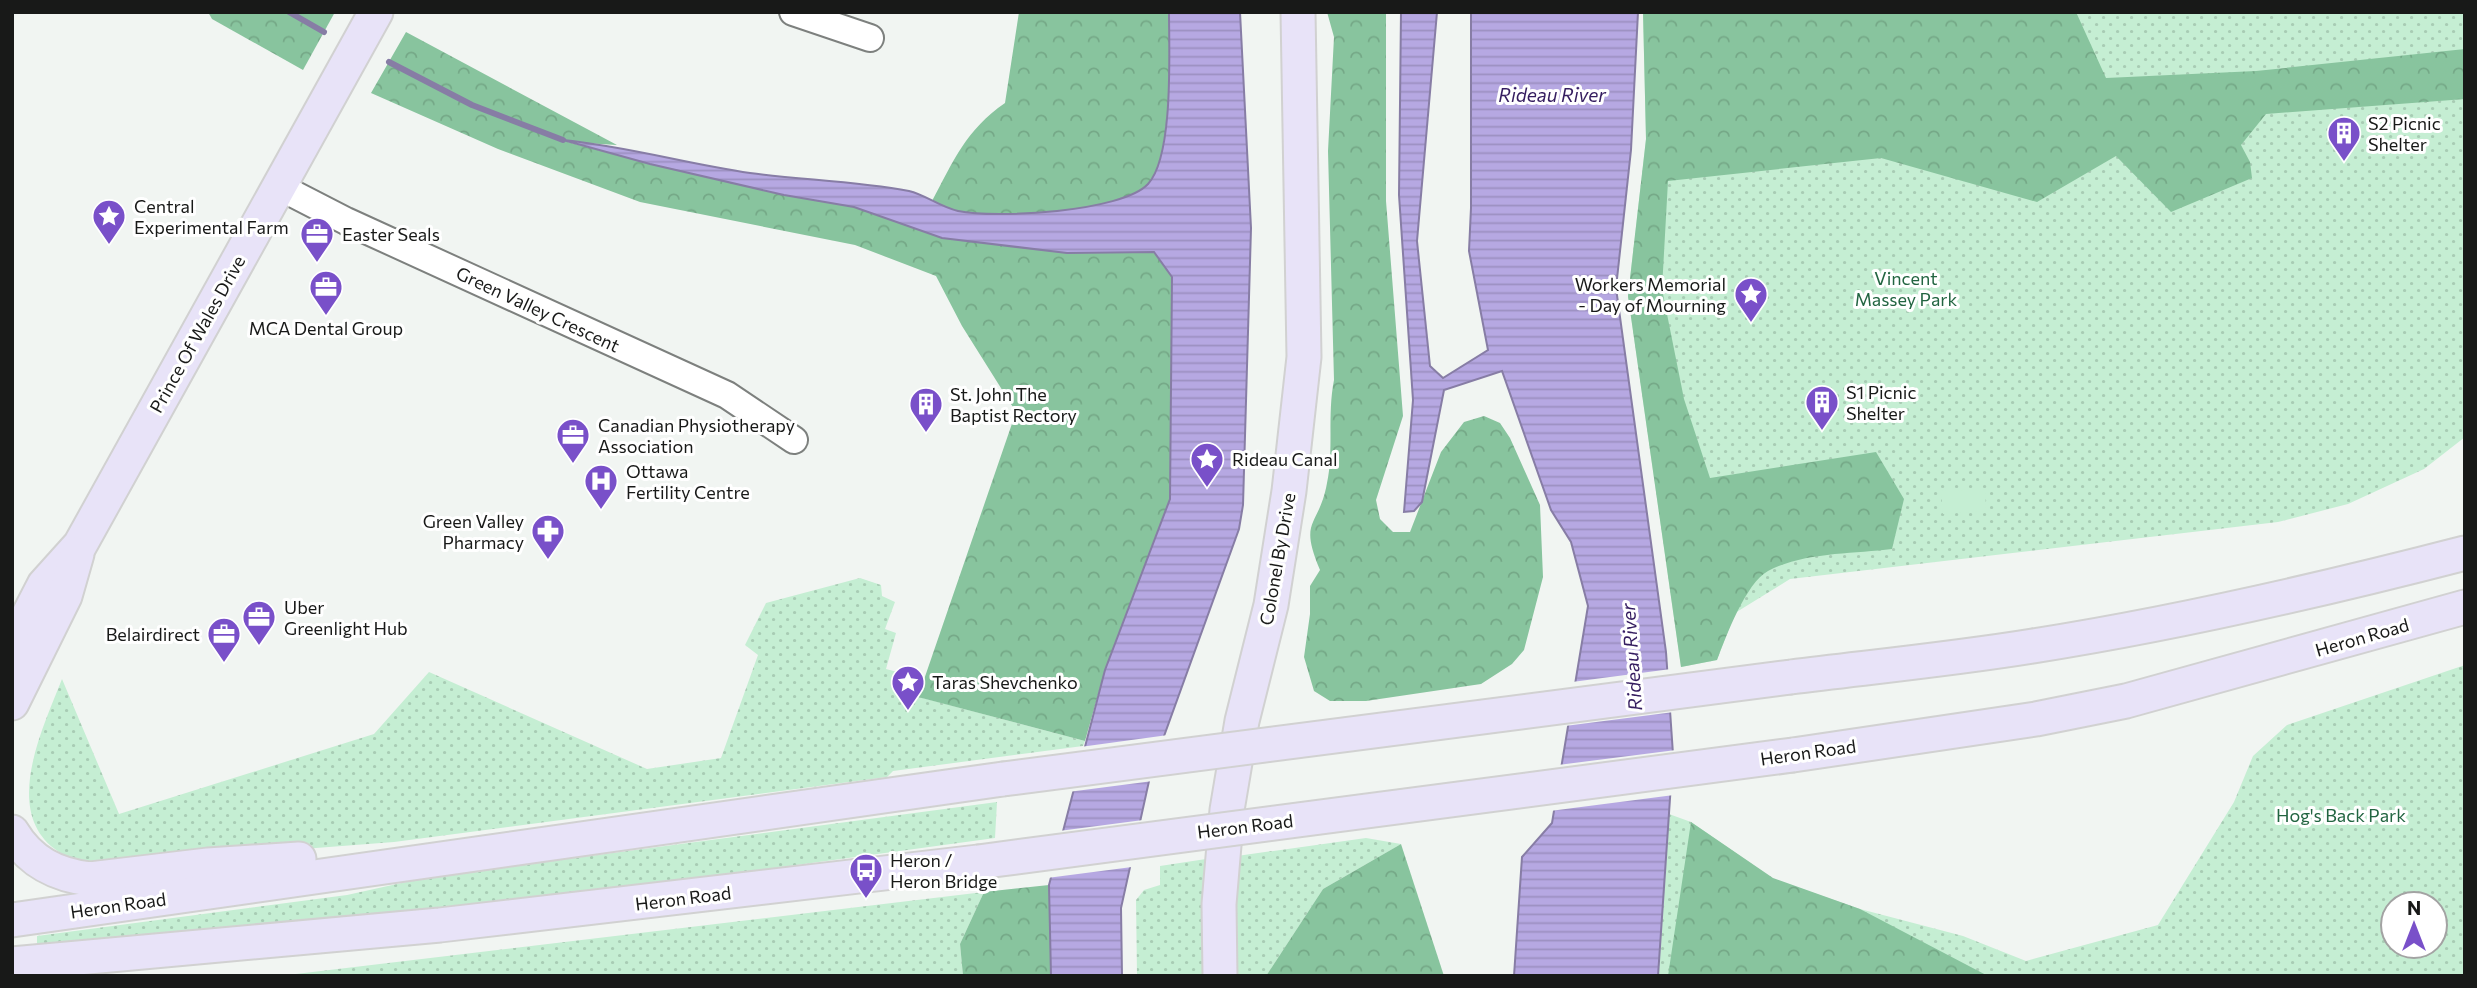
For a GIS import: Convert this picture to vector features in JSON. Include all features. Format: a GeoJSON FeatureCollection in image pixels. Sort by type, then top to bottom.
{"type":"FeatureCollection","features":[{"type":"Feature","properties":{"kind":"main road","name":"Prince Of Wales Drive"},"geometry":{"type":"LineString","coordinates":[[12,703],[65,596],[80,545],[376,12]]}},
{"type":"Feature","properties":{"kind":"main road","name":"Colonel By Drive"},"geometry":{"type":"LineString","coordinates":[[1220,976],[1220,885],[1227,810],[1242,721],[1271,605],[1289,492],[1304,357],[1298,12]]}},
{"type":"Feature","properties":{"kind":"main road","name":"Prince Of Wales Drive"},"geometry":{"type":"LineString","coordinates":[[12,647],[44,585],[80,545]]}},
{"type":"Feature","properties":{"kind":"main road","name":"Heron Road"},"geometry":{"type":"LineString","coordinates":[[12,920],[1003,779],[2031,647],[2114,633],[2324,589],[2465,553]]}},
{"type":"Feature","properties":{"kind":"main road","name":"Heron Road"},"geometry":{"type":"LineString","coordinates":[[12,964],[453,924],[978,862],[1793,755],[2036,719],[2126,701],[2465,607]]}},
{"type":"Feature","properties":{"kind":"main road"},"geometry":{"type":"LineString","coordinates":[[12,832],[41,865],[90,880],[208,864],[487,852]]}},
{"type":"Feature","properties":{"kind":"main road"},"geometry":{"type":"LineString","coordinates":[[94,976],[184,950]]}},
{"type":"Feature","properties":{"kind":"street"},"geometry":{"type":"LineString","coordinates":[[793,12],[870,38]]}},
{"type":"Feature","properties":{"kind":"street","name":"Green Valley Crescent"},"geometry":{"type":"LineString","coordinates":[[278,186],[346,221],[727,395],[794,440]]}},
{"type":"Feature","properties":{"kind":"green space"},"geometry":{"type":"Polygon","coordinates":[[[208,12],[335,12],[303,70],[212,19],[208,12]]]}},
{"type":"Feature","properties":{"kind":"green space"},"geometry":{"type":"Polygon","coordinates":[[[1019,12],[1169,12],[1168,100],[1163,148],[1150,182],[1137,192],[1089,206],[1028,213],[957,211],[932,201],[954,159],[971,135],[1005,103],[1019,12]]]}},
{"type":"Feature","properties":{"kind":"green space"},"geometry":{"type":"Polygon","coordinates":[[[1327,12],[1386,12],[1386,201],[1403,416],[1376,500],[1380,519],[1393,532],[1410,532],[1441,452],[1464,422],[1484,416],[1500,423],[1510,438],[1540,505],[1543,577],[1524,650],[1512,664],[1481,684],[1366,701],[1330,701],[1314,691],[1304,657],[1310,614],[1310,586],[1320,570],[1310,531],[1324,498],[1329,471],[1334,380],[1328,151],[1334,37],[1327,12]]]}},
{"type":"Feature","properties":{"kind":"green space","name":"Vincent Massey Park"},"geometry":{"type":"Polygon","coordinates":[[[1643,12],[2465,12],[2465,437],[2424,469],[2348,504],[2278,522],[1790,579],[1735,613],[1717,660],[1681,667],[1628,296],[1646,139],[1643,12]]]}},
{"type":"Feature","properties":{"kind":"green space"},"geometry":{"type":"Polygon","coordinates":[[[1643,12],[2076,12],[2106,78],[2256,71],[2465,49],[2465,99],[2266,114],[2241,145],[2250,162],[2252,178],[2171,212],[2116,156],[2037,202],[1881,158],[1668,181],[1662,289],[1684,399],[1710,478],[1876,452],[1904,499],[1892,549],[1813,557],[1768,571],[1760,577],[1745,598],[1717,660],[1681,667],[1628,296],[1646,139],[1643,12]]]}},
{"type":"Feature","properties":{"kind":"green space"},"geometry":{"type":"Polygon","coordinates":[[[406,32],[617,145],[568,142],[784,195],[854,207],[942,238],[1067,253],[1154,252],[1172,277],[1174,286],[1170,499],[1105,670],[1085,741],[918,697],[1016,412],[962,326],[936,276],[855,245],[640,202],[498,149],[371,93],[406,32]]]}},
{"type":"Feature","properties":{"kind":"green space"},"geometry":{"type":"Polygon","coordinates":[[[1985,489],[1986,511],[1943,514],[1941,491],[1985,489]]]}},
{"type":"Feature","properties":{"kind":"green space"},"geometry":{"type":"Polygon","coordinates":[[[860,578],[881,585],[882,596],[895,602],[885,629],[896,633],[886,669],[920,678],[919,697],[1085,741],[1083,746],[893,771],[887,777],[394,842],[133,862],[95,862],[67,856],[41,836],[32,816],[29,793],[31,770],[45,721],[62,679],[119,814],[374,734],[429,672],[647,769],[721,758],[758,655],[745,645],[766,603],[860,578]]]}},
{"type":"Feature","properties":{"kind":"green space","name":"Hog's Back Park"},"geometry":{"type":"Polygon","coordinates":[[[2465,665],[2465,976],[1658,976],[1669,814],[1691,822],[1773,879],[1860,909],[1963,936],[2026,961],[2158,925],[2234,802],[2253,756],[2287,725],[2465,665]]]}},
{"type":"Feature","properties":{"kind":"green space"},"geometry":{"type":"Polygon","coordinates":[[[997,802],[995,838],[570,896],[37,944],[37,936],[347,895],[424,878],[997,802]]]}},
{"type":"Feature","properties":{"kind":"green space"},"geometry":{"type":"Polygon","coordinates":[[[1691,822],[1773,878],[1860,909],[1988,976],[1668,976],[1691,822]]]}},
{"type":"Feature","properties":{"kind":"green space"},"geometry":{"type":"Polygon","coordinates":[[[1366,838],[1401,844],[1323,889],[1266,976],[1237,976],[1237,856],[1366,838]]]}},
{"type":"Feature","properties":{"kind":"green space"},"geometry":{"type":"Polygon","coordinates":[[[1401,844],[1444,976],[1266,976],[1323,889],[1401,844]]]}},
{"type":"Feature","properties":{"kind":"green space"},"geometry":{"type":"Polygon","coordinates":[[[1206,859],[1207,976],[1137,976],[1136,900],[1144,890],[1160,885],[1160,866],[1206,859]]]}},
{"type":"Feature","properties":{"kind":"green space"},"geometry":{"type":"Polygon","coordinates":[[[1049,885],[1051,976],[963,976],[960,944],[984,892],[1049,885]]]}},
{"type":"Feature","properties":{"kind":"green space"},"geometry":{"type":"Polygon","coordinates":[[[984,892],[960,944],[963,976],[279,976],[984,892]]]}},
{"type":"Feature","properties":{"kind":"water","name":"Rideau Canal"},"geometry":{"type":"Polygon","coordinates":[[[1169,12],[1240,12],[1251,228],[1243,505],[1239,529],[1151,772],[1121,908],[1122,976],[1051,976],[1049,885],[1105,670],[1170,499],[1172,277],[1154,252],[1067,253],[942,238],[854,207],[784,195],[650,164],[563,140],[610,146],[750,173],[909,191],[958,211],[1000,214],[1086,207],[1134,194],[1148,184],[1156,170],[1166,127],[1169,12]]]}},
{"type":"Feature","properties":{"kind":"water","name":"Rideau River"},"geometry":{"type":"Polygon","coordinates":[[[1401,12],[1437,12],[1417,241],[1430,366],[1443,378],[1488,350],[1469,251],[1471,12],[1638,12],[1631,150],[1616,288],[1666,652],[1673,754],[1658,976],[1514,976],[1522,857],[1552,823],[1588,606],[1571,542],[1551,510],[1502,371],[1444,390],[1422,502],[1414,511],[1404,512],[1413,400],[1399,195],[1401,12]]]}},
{"type":"Feature","properties":{"kind":"pier"},"geometry":{"type":"Polygon","coordinates":[[[1671,669],[1674,712],[1565,726],[1572,682],[1671,669]]]}},
{"type":"Feature","properties":{"kind":"pier"},"geometry":{"type":"Polygon","coordinates":[[[1168,735],[1153,781],[1068,792],[1080,747],[1168,735]]]}},
{"type":"Feature","properties":{"kind":"pier"},"geometry":{"type":"Polygon","coordinates":[[[1676,750],[1674,795],[1550,811],[1558,765],[1676,750]]]}},
{"type":"Feature","properties":{"kind":"pier"},"geometry":{"type":"Polygon","coordinates":[[[1143,820],[1132,867],[1047,878],[1059,831],[1143,820]]]}},
{"type":"Feature","properties":{"kind":"waterway"},"geometry":{"type":"LineString","coordinates":[[289,12],[324,32]]}},
{"type":"Feature","properties":{"kind":"waterway"},"geometry":{"type":"LineString","coordinates":[[389,62],[472,105],[563,140]]}},
{"type":"Feature","properties":{"kind":"place","name":"S2 Picnic Shelter"},"geometry":{"type":"Point","coordinates":[2344,163]}},
{"type":"Feature","properties":{"kind":"place","name":"Central Experimental Farm"},"geometry":{"type":"Point","coordinates":[109,246]}},
{"type":"Feature","properties":{"kind":"place","name":"Easter Seals"},"geometry":{"type":"Point","coordinates":[317,264]}},
{"type":"Feature","properties":{"kind":"place","name":"MCA Dental Group"},"geometry":{"type":"Point","coordinates":[326,317]}},
{"type":"Feature","properties":{"kind":"place","name":"Workers Memorial - Day of Mourning"},"geometry":{"type":"Point","coordinates":[1751,324]}},
{"type":"Feature","properties":{"kind":"place","name":"S1 Picnic Shelter"},"geometry":{"type":"Point","coordinates":[1822,432]}},
{"type":"Feature","properties":{"kind":"place","name":"St. John The Baptist Rectory"},"geometry":{"type":"Point","coordinates":[926,434]}},
{"type":"Feature","properties":{"kind":"place","name":"Canadian Physiotherapy Association"},"geometry":{"type":"Point","coordinates":[573,465]}},
{"type":"Feature","properties":{"kind":"place","name":"Rideau Canal"},"geometry":{"type":"Point","coordinates":[1207,489]}},
{"type":"Feature","properties":{"kind":"place","name":"Ottawa Fertility Centre"},"geometry":{"type":"Point","coordinates":[601,511]}},
{"type":"Feature","properties":{"kind":"place","name":"Green Valley Pharmacy"},"geometry":{"type":"Point","coordinates":[548,561]}},
{"type":"Feature","properties":{"kind":"place","name":"Uber Greenlight Hub"},"geometry":{"type":"Point","coordinates":[259,647]}},
{"type":"Feature","properties":{"kind":"place","name":"Belairdirect"},"geometry":{"type":"Point","coordinates":[224,664]}},
{"type":"Feature","properties":{"kind":"place","name":"Taras Shevchenko"},"geometry":{"type":"Point","coordinates":[908,712]}},
{"type":"Feature","properties":{"kind":"place","name":"Heron / Heron Bridge"},"geometry":{"type":"Point","coordinates":[866,900]}}]}
